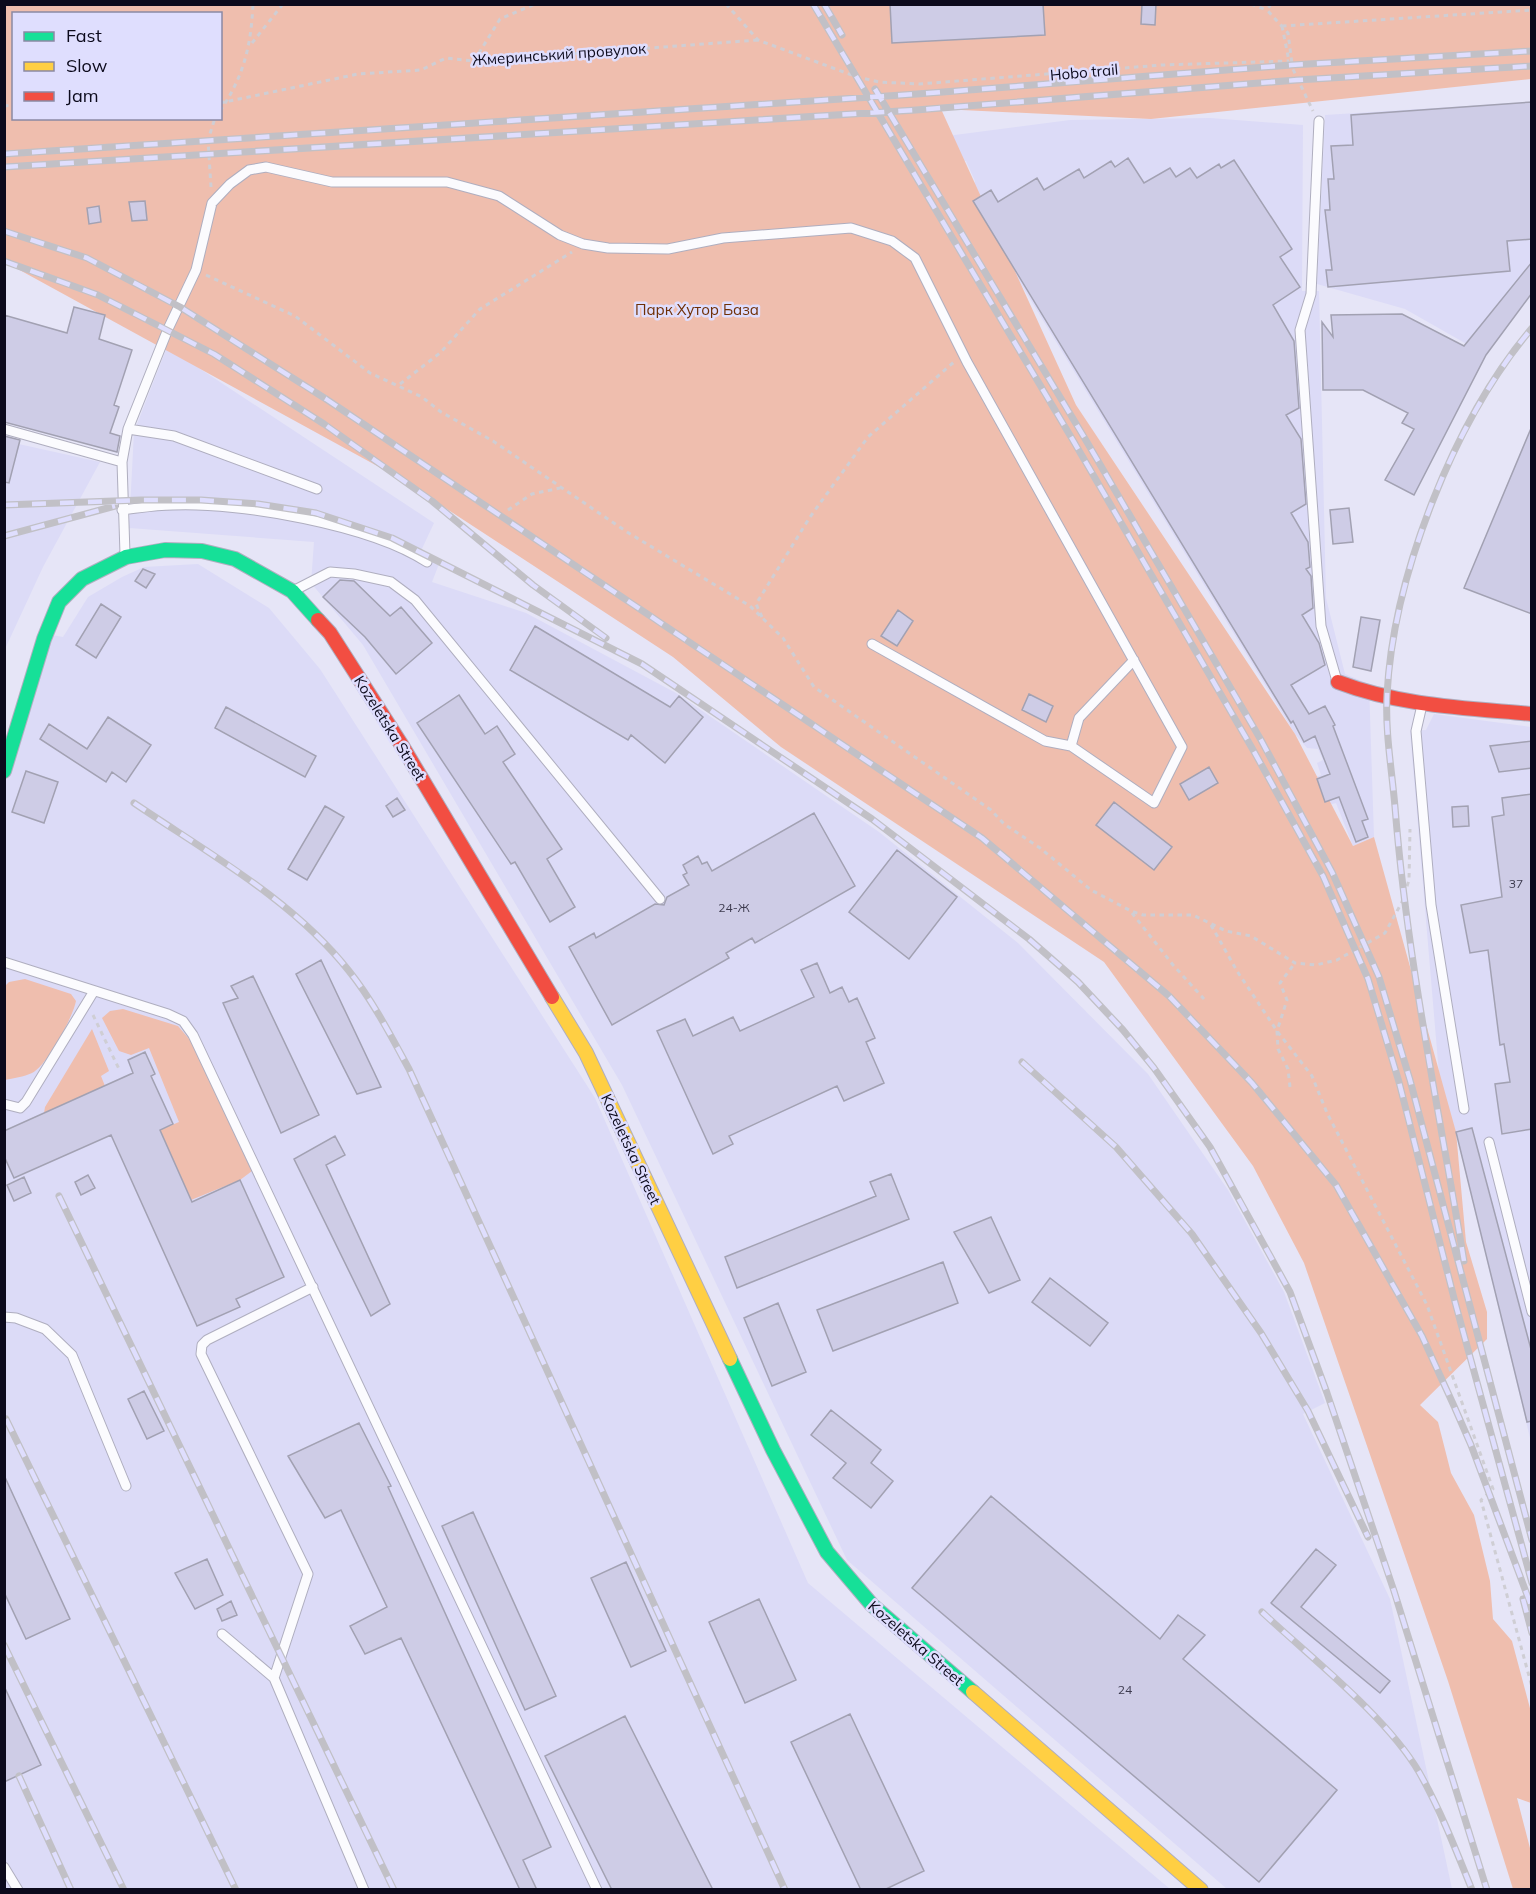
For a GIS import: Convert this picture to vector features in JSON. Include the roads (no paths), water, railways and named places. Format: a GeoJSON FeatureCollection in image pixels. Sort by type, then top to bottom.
{"type":"FeatureCollection","features":[{"type":"Feature","properties":{"kind":"street","name":"Kozeletska Street"},"geometry":{"type":"LineString","coordinates":[[4,771],[44,639],[60,602],[82,579],[126,557],[165,550],[202,551],[235,559],[269,576],[292,591],[330,633],[401,744],[586,1053],[773,1450],[827,1552],[872,1605],[1201,1890]]}},
{"type":"Feature","properties":{"kind":"street"},"geometry":{"type":"LineString","coordinates":[[1338,682],[1360,693],[1532,714]]}},
{"type":"Feature","properties":{"kind":"lane"},"geometry":{"type":"LineString","coordinates":[[1319,121],[1311,294],[1300,330],[1321,626],[1338,682]]}},
{"type":"Feature","properties":{"kind":"lane"},"geometry":{"type":"LineString","coordinates":[[126,557],[122,510],[122,462],[128,429],[168,329],[196,270],[212,203],[230,184],[249,170],[266,167],[332,182],[447,182],[499,196],[560,235],[584,244],[608,248],[668,249],[723,238],[851,228],[892,241],[915,258],[963,354],[1182,747],[1154,803],[1071,746],[1045,741],[872,644]]}},
{"type":"Feature","properties":{"kind":"lane"},"geometry":{"type":"LineString","coordinates":[[4,429],[122,462]]}},
{"type":"Feature","properties":{"kind":"lane"},"geometry":{"type":"LineString","coordinates":[[128,429],[174,436],[317,489]]}},
{"type":"Feature","properties":{"kind":"lane"},"geometry":{"type":"LineString","coordinates":[[122,510],[174,504],[259,511],[344,528],[406,549],[427,562]]}},
{"type":"Feature","properties":{"kind":"lane"},"geometry":{"type":"LineString","coordinates":[[292,591],[330,572],[354,574],[391,582],[415,600],[660,898]]}},
{"type":"Feature","properties":{"kind":"lane"},"geometry":{"type":"LineString","coordinates":[[1071,746],[1079,718],[1134,660]]}},
{"type":"Feature","properties":{"kind":"lane"},"geometry":{"type":"LineString","coordinates":[[1422,702],[1416,731],[1431,905],[1464,1109]]}},
{"type":"Feature","properties":{"kind":"lane"},"geometry":{"type":"LineString","coordinates":[[4,962],[168,1014],[183,1022],[194,1035],[597,1890]]}},
{"type":"Feature","properties":{"kind":"lane"},"geometry":{"type":"LineString","coordinates":[[4,1104],[20,1108],[26,1102],[94,991]]}},
{"type":"Feature","properties":{"kind":"lane"},"geometry":{"type":"LineString","coordinates":[[1489,1142],[1532,1312]]}},
{"type":"Feature","properties":{"kind":"lane"},"geometry":{"type":"LineString","coordinates":[[274,1678],[308,1574],[201,1354],[202,1345],[207,1340],[313,1287]]}},
{"type":"Feature","properties":{"kind":"lane"},"geometry":{"type":"LineString","coordinates":[[4,1317],[16,1318],[45,1329],[72,1355],[126,1486]]}},
{"type":"Feature","properties":{"kind":"lane"},"geometry":{"type":"LineString","coordinates":[[222,1634],[274,1678],[364,1890]]}},
{"type":"Feature","properties":{"kind":"lane"},"geometry":{"type":"LineString","coordinates":[[4,1867],[18,1890]]}},
{"type":"Feature","properties":{"kind":"railway"},"geometry":{"type":"LineString","coordinates":[[813,4],[1074,442],[1252,748],[1323,876],[1368,979],[1399,1082],[1455,1302],[1532,1583]]}},
{"type":"Feature","properties":{"kind":"railway"},"geometry":{"type":"LineString","coordinates":[[824,4],[842,35]]}},
{"type":"Feature","properties":{"kind":"railway"},"geometry":{"type":"LineString","coordinates":[[4,154],[917,94],[1291,65],[1532,51]]}},
{"type":"Feature","properties":{"kind":"railway"},"geometry":{"type":"LineString","coordinates":[[4,167],[916,110],[1297,80],[1532,66]]}},
{"type":"Feature","properties":{"kind":"railway"},"geometry":{"type":"LineString","coordinates":[[875,89],[1084,437],[1261,740],[1332,872],[1379,977],[1410,1080],[1532,1540]]}},
{"type":"Feature","properties":{"kind":"railway"},"geometry":{"type":"LineString","coordinates":[[4,231],[87,258],[180,307],[326,399],[982,838],[1169,996],[1252,1083],[1336,1185],[1422,1336],[1471,1445],[1532,1608]]}},
{"type":"Feature","properties":{"kind":"railway"},"geometry":{"type":"LineString","coordinates":[[4,261],[98,295],[214,354],[324,424],[432,501],[533,585],[606,638]]}},
{"type":"Feature","properties":{"kind":"railway"},"geometry":{"type":"LineString","coordinates":[[1464,1261],[1407,921],[1389,751],[1387,695],[1401,600],[1432,501],[1477,407],[1504,365],[1532,328]]}},
{"type":"Feature","properties":{"kind":"railway"},"geometry":{"type":"LineString","coordinates":[[4,505],[141,500],[201,500],[258,504],[316,513],[392,538],[642,664],[872,819],[1029,939],[1078,982],[1123,1030],[1154,1068],[1210,1147],[1290,1292],[1394,1591],[1487,1890]]}},
{"type":"Feature","properties":{"kind":"railway"},"geometry":{"type":"LineString","coordinates":[[4,536],[115,506]]}},
{"type":"Feature","properties":{"kind":"railway"},"geometry":{"type":"LineString","coordinates":[[134,803],[220,859],[302,922],[327,945],[349,971],[381,1019],[409,1069],[785,1890]]}},
{"type":"Feature","properties":{"kind":"railway"},"geometry":{"type":"LineString","coordinates":[[1022,1062],[1116,1147],[1192,1234],[1261,1333],[1308,1411],[1368,1537]]}},
{"type":"Feature","properties":{"kind":"railway"},"geometry":{"type":"LineString","coordinates":[[59,1196],[394,1890]]}},
{"type":"Feature","properties":{"kind":"railway"},"geometry":{"type":"LineString","coordinates":[[6,1419],[236,1890]]}},
{"type":"Feature","properties":{"kind":"railway"},"geometry":{"type":"LineString","coordinates":[[1523,1599],[1532,1633]]}},
{"type":"Feature","properties":{"kind":"railway"},"geometry":{"type":"LineString","coordinates":[[1262,1612],[1367,1709],[1405,1751],[1434,1800],[1472,1890]]}},
{"type":"Feature","properties":{"kind":"railway"},"geometry":{"type":"LineString","coordinates":[[4,1645],[124,1890]]}},
{"type":"Feature","properties":{"kind":"railway"},"geometry":{"type":"LineString","coordinates":[[19,1776],[71,1890]]}},
{"type":"Feature","properties":{"kind":"park label","name":"Парк Хутор База"},"geometry":{"type":"Point","coordinates":[697,309]}}]}
